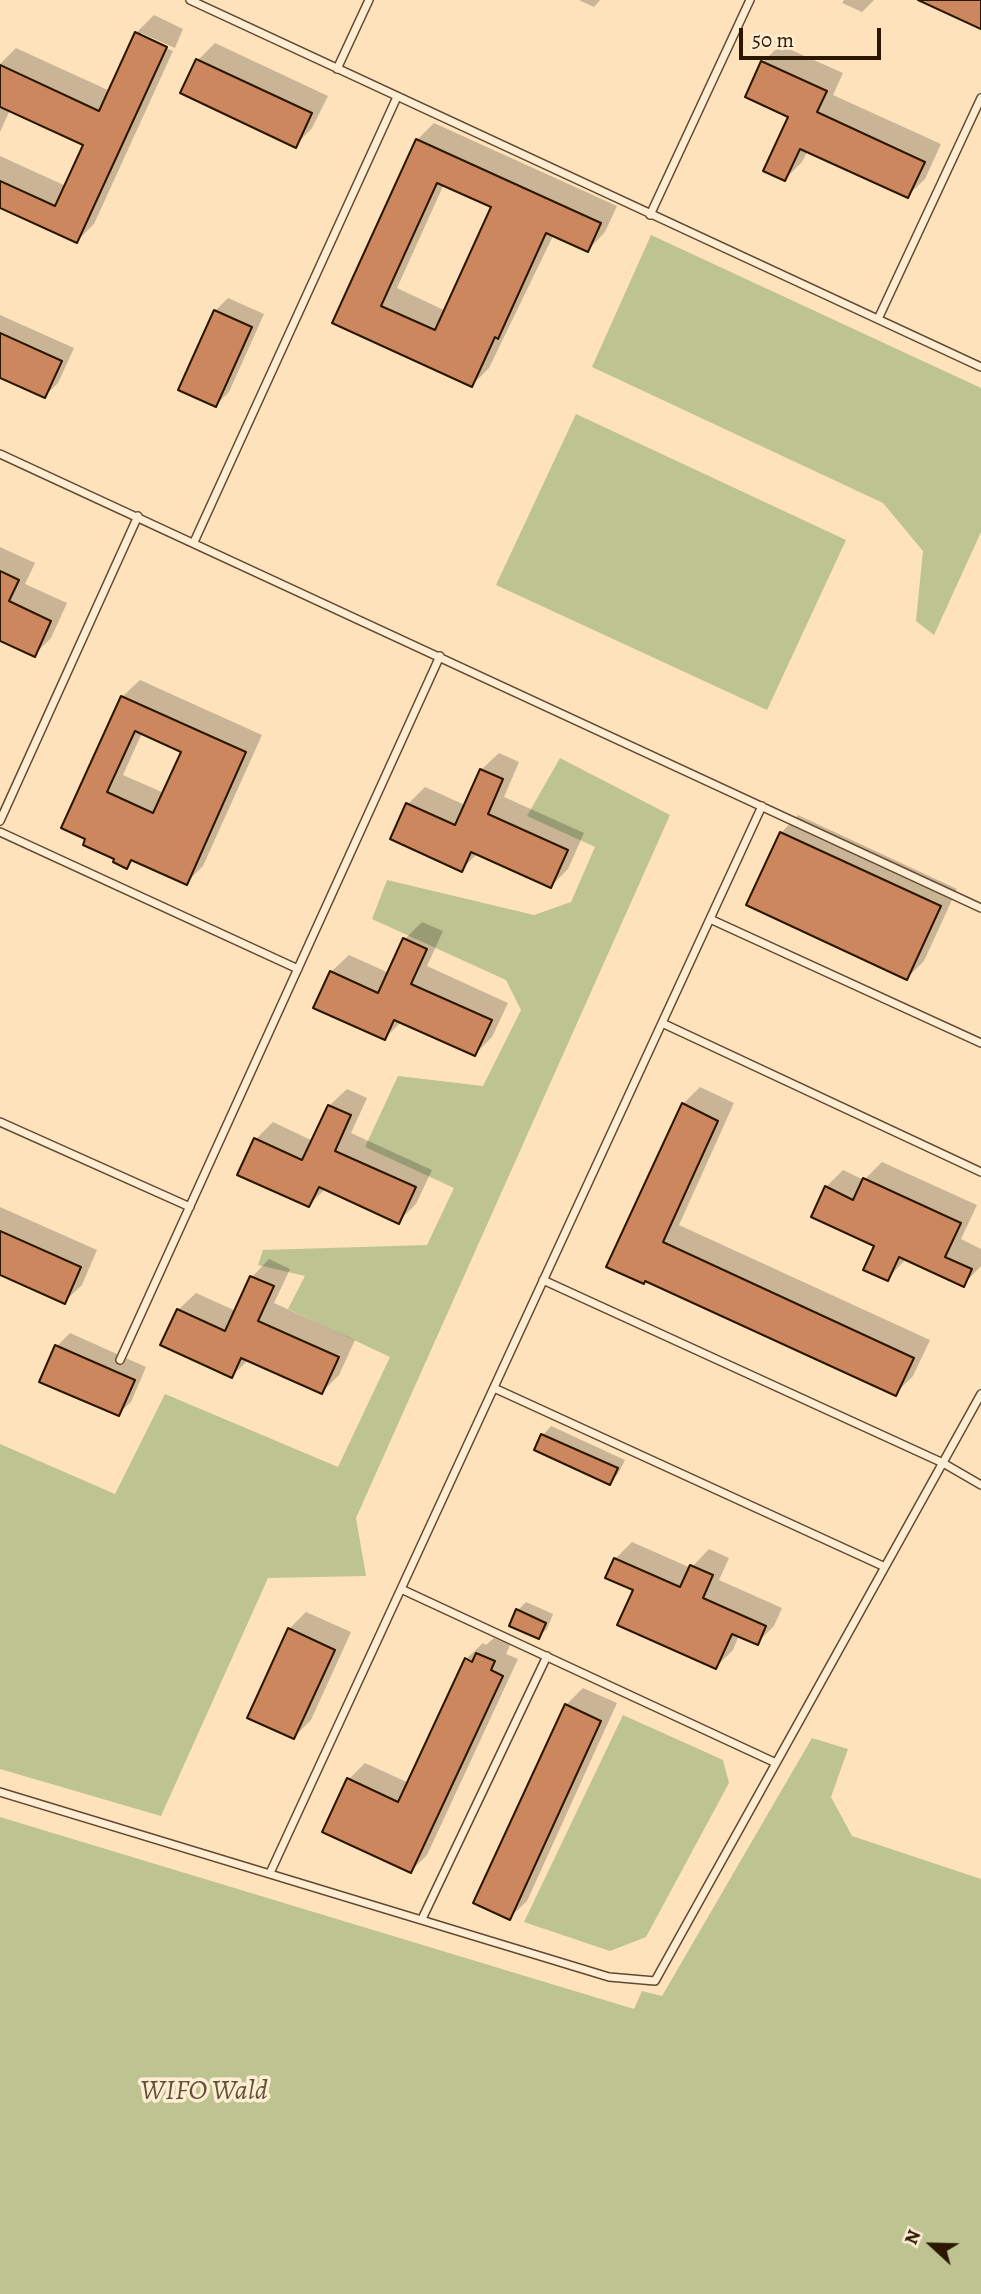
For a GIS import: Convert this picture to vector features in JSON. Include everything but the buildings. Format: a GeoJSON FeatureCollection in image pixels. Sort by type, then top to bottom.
{"type":"FeatureCollection","features":[{"type":"Feature","properties":{"kind":"lane"},"geometry":{"type":"LineString","coordinates":[[190,0],[981,367]]}},
{"type":"Feature","properties":{"kind":"lane"},"geometry":{"type":"LineString","coordinates":[[337,69],[369,0]]}},
{"type":"Feature","properties":{"kind":"lane"},"geometry":{"type":"LineString","coordinates":[[650,215],[750,0]]}},
{"type":"Feature","properties":{"kind":"lane"},"geometry":{"type":"LineString","coordinates":[[194,542],[397,97]]}},
{"type":"Feature","properties":{"kind":"lane"},"geometry":{"type":"LineString","coordinates":[[878,319],[981,98]]}},
{"type":"Feature","properties":{"kind":"lane"},"geometry":{"type":"LineString","coordinates":[[0,454],[981,908]]}},
{"type":"Feature","properties":{"kind":"lane"},"geometry":{"type":"LineString","coordinates":[[0,821],[138,516]]}},
{"type":"Feature","properties":{"kind":"lane"},"geometry":{"type":"LineString","coordinates":[[120,1360],[440,656]]}},
{"type":"Feature","properties":{"kind":"lane"},"geometry":{"type":"LineString","coordinates":[[270,1873],[762,806]]}},
{"type":"Feature","properties":{"kind":"lane"},"geometry":{"type":"LineString","coordinates":[[0,832],[298,968]]}},
{"type":"Feature","properties":{"kind":"lane"},"geometry":{"type":"LineString","coordinates":[[710,919],[981,1043]]}},
{"type":"Feature","properties":{"kind":"lane"},"geometry":{"type":"LineString","coordinates":[[662,1023],[981,1172]]}},
{"type":"Feature","properties":{"kind":"lane"},"geometry":{"type":"LineString","coordinates":[[0,1122],[190,1208]]}},
{"type":"Feature","properties":{"kind":"lane"},"geometry":{"type":"LineString","coordinates":[[544,1280],[943,1463],[981,1485]]}},
{"type":"Feature","properties":{"kind":"lane"},"geometry":{"type":"LineString","coordinates":[[494,1388],[885,1567]]}},
{"type":"Feature","properties":{"kind":"lane"},"geometry":{"type":"LineString","coordinates":[[0,1792],[609,1977],[655,1981],[981,1394]]}},
{"type":"Feature","properties":{"kind":"lane"},"geometry":{"type":"LineString","coordinates":[[401,1589],[776,1763]]}},
{"type":"Feature","properties":{"kind":"lane"},"geometry":{"type":"LineString","coordinates":[[422,1919],[547,1656]]}},
{"type":"Feature","properties":{"kind":"green space"},"geometry":{"type":"Polygon","coordinates":[[[651,235],[981,388],[981,532],[934,635],[916,621],[923,551],[883,503],[592,367],[651,235]]]}},
{"type":"Feature","properties":{"kind":"green space"},"geometry":{"type":"Polygon","coordinates":[[[576,414],[846,540],[767,710],[496,585],[576,414]]]}},
{"type":"Feature","properties":{"kind":"green space"},"geometry":{"type":"Polygon","coordinates":[[[560,758],[670,815],[356,1518],[366,1576],[268,1578],[161,1816],[0,1769],[0,1444],[115,1494],[165,1394],[338,1467],[390,1357],[288,1309],[305,1276],[258,1265],[263,1250],[427,1245],[454,1188],[365,1147],[398,1076],[483,1086],[521,1010],[506,980],[372,919],[387,880],[534,915],[571,902],[595,847],[527,816],[560,758]]]}},
{"type":"Feature","properties":{"kind":"green space"},"geometry":{"type":"Polygon","coordinates":[[[623,1715],[723,1760],[729,1783],[646,1937],[610,1951],[524,1922],[623,1715]]]}},
{"type":"Feature","properties":{"kind":"green space","name":"WIFO Wald"},"geometry":{"type":"Polygon","coordinates":[[[812,1738],[848,1749],[831,1797],[852,1836],[981,1879],[981,2294],[0,2294],[0,1817],[634,2009],[642,1991],[662,1996],[812,1738]]]}}]}
